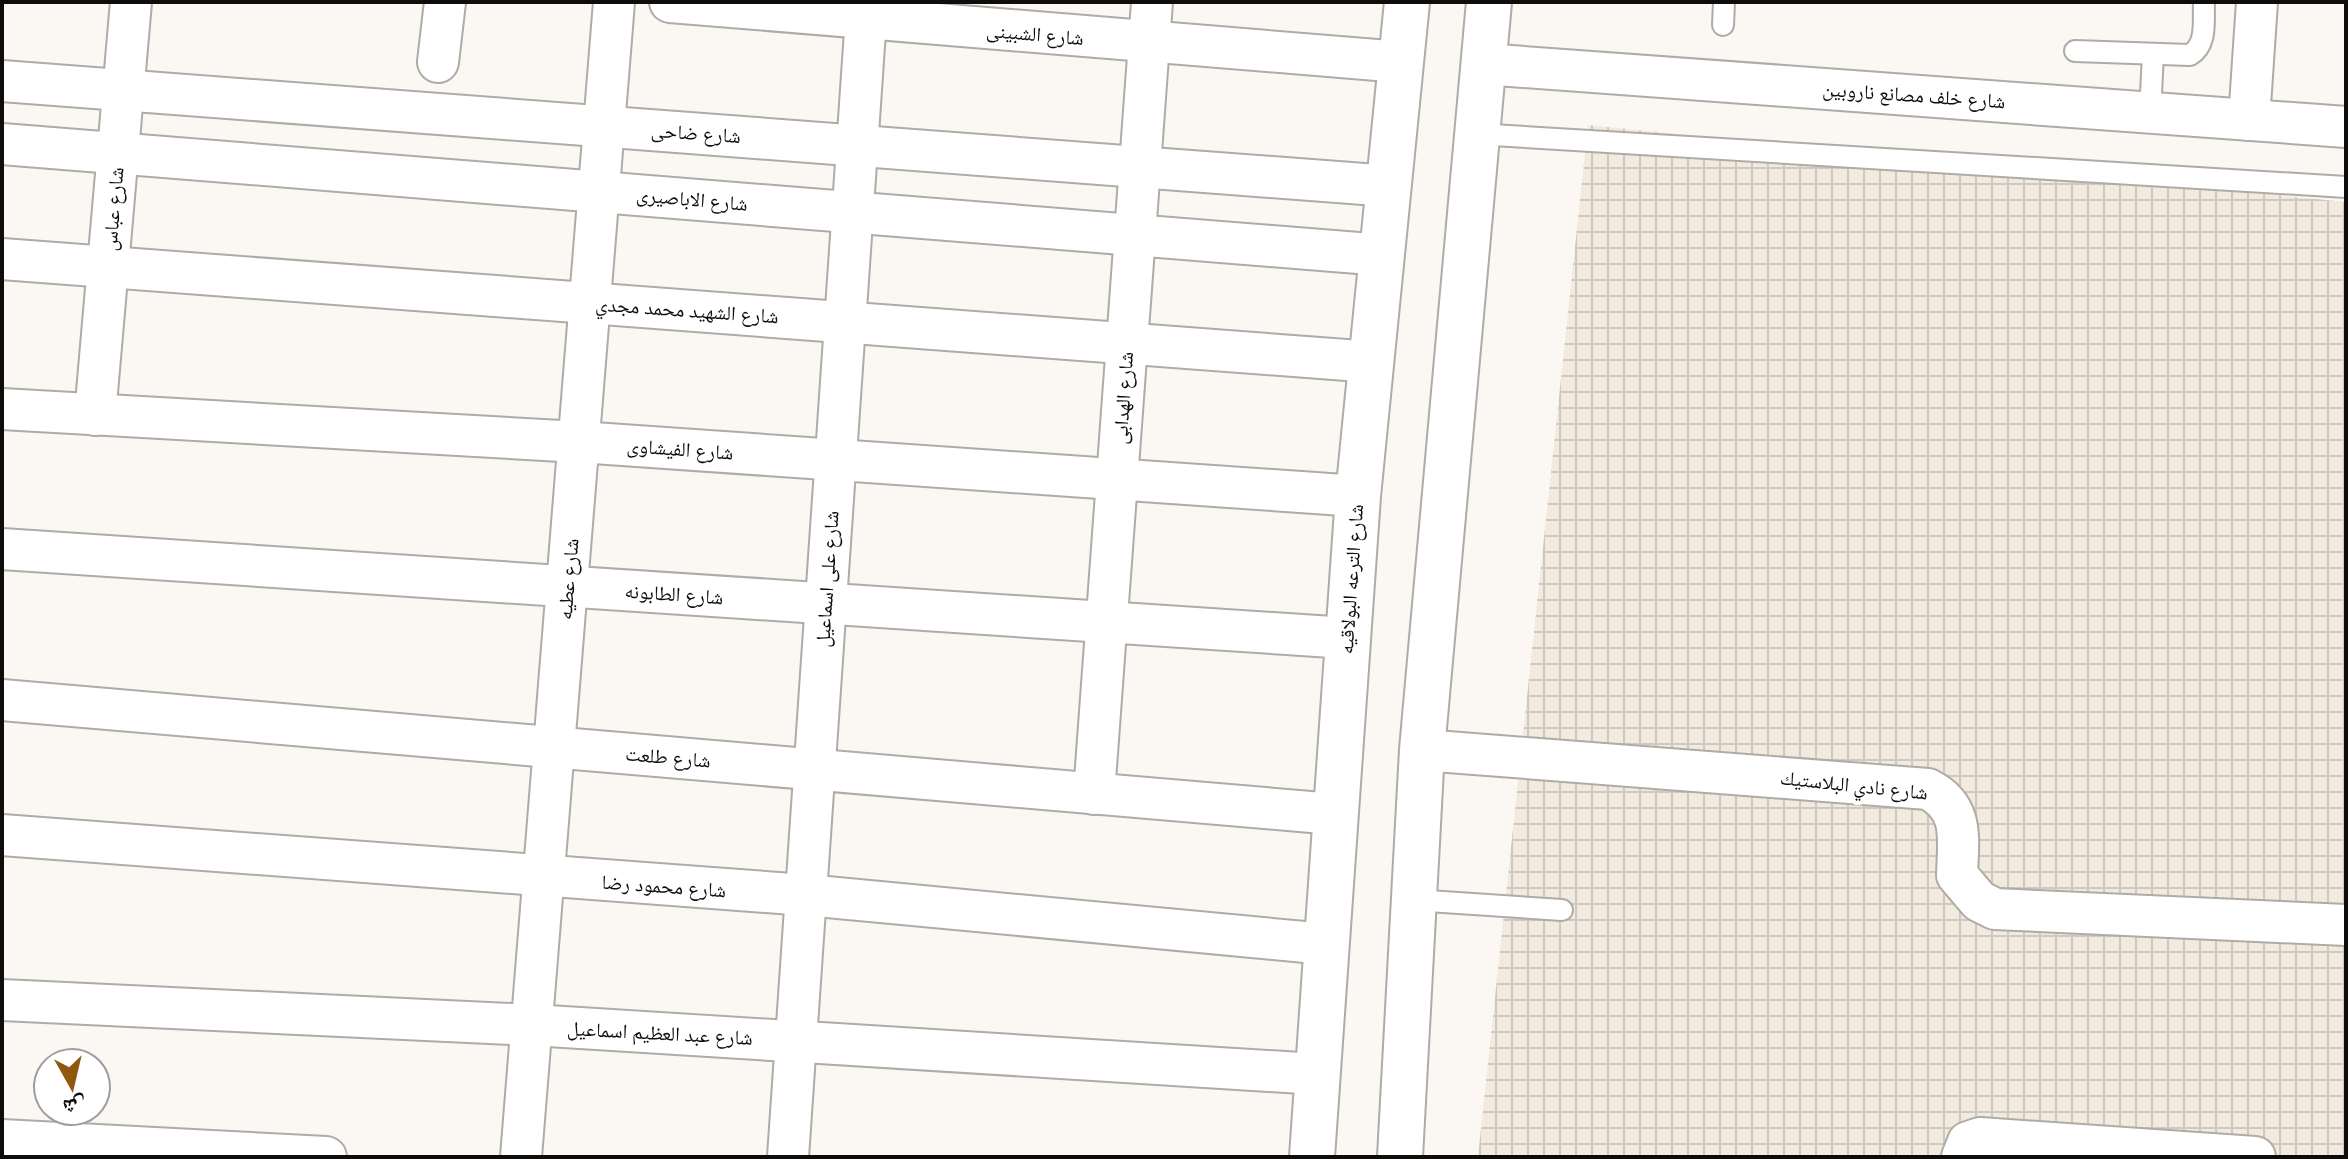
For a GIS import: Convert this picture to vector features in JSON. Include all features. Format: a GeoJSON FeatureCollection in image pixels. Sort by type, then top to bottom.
{"type":"FeatureCollection","features":[{"type":"Feature","properties":{"kind":"street","name":"شارع عباس"},"geometry":{"type":"LineString","coordinates":[[95,415],[131,2]]}},
{"type":"Feature","properties":{"kind":"street"},"geometry":{"type":"LineString","coordinates":[[438,62],[445,2]]}},
{"type":"Feature","properties":{"kind":"street","name":"شارع عطيه"},"geometry":{"type":"LineString","coordinates":[[521,1157],[614,2]]}},
{"type":"Feature","properties":{"kind":"street","name":"شارع الشبينى"},"geometry":{"type":"LineString","coordinates":[[670,2],[867,11],[1149,43],[1401,62]]}},
{"type":"Feature","properties":{"kind":"street","name":"شارع الهدابى"},"geometry":{"type":"LineString","coordinates":[[1094,794],[1152,2]]}},
{"type":"Feature","properties":{"kind":"street","name":"شارع الترعه البولاقيه"},"geometry":{"type":"LineString","coordinates":[[1312,1157],[1358,496],[1407,2]]}},
{"type":"Feature","properties":{"kind":"street"},"geometry":{"type":"LineString","coordinates":[[1400,1157],[1422,750],[1489,2]]}},
{"type":"Feature","properties":{"kind":"street"},"geometry":{"type":"LineString","coordinates":[[2249,120],[2257,2]]}},
{"type":"Feature","properties":{"kind":"street","name":"شارع على اسماعيل"},"geometry":{"type":"LineString","coordinates":[[788,1157],[867,11]]}},
{"type":"Feature","properties":{"kind":"street","name":"شارع خلف مصانع ناروبين"},"geometry":{"type":"LineString","coordinates":[[1483,64],[2346,127]]}},
{"type":"Feature","properties":{"kind":"street","name":"شارع ضاحى"},"geometry":{"type":"LineString","coordinates":[[2,81],[1390,186]]}},
{"type":"Feature","properties":{"kind":"street","name":"شارع الاباصيرى"},"geometry":{"type":"LineString","coordinates":[[2,144],[1383,255]]}},
{"type":"Feature","properties":{"kind":"street","name":"شارع الشهيد محمد مجدي"},"geometry":{"type":"LineString","coordinates":[[2,259],[1373,362]]}},
{"type":"Feature","properties":{"kind":"street","name":"شارع الفيشاوى"},"geometry":{"type":"LineString","coordinates":[[2,409],[579,442],[1358,496]]}},
{"type":"Feature","properties":{"kind":"street","name":"شارع الطابونه"},"geometry":{"type":"LineString","coordinates":[[2,549],[1347,638]]}},
{"type":"Feature","properties":{"kind":"street","name":"شارع طلعت"},"geometry":{"type":"LineString","coordinates":[[2,700],[1334,814]]}},
{"type":"Feature","properties":{"kind":"street","name":"شارع نادي البلاستيك"},"geometry":{"type":"LineString","coordinates":[[1422,750],[1928,789],[1941,796],[1958,818],[1957,875],[1979,901],[1995,909],[2346,925]]}},
{"type":"Feature","properties":{"kind":"street","name":"شارع محمود رضا"},"geometry":{"type":"LineString","coordinates":[[2,835],[544,878],[806,895],[1326,944]]}},
{"type":"Feature","properties":{"kind":"street","name":"شارع عبد العظيم اسماعيل"},"geometry":{"type":"LineString","coordinates":[[2,1000],[532,1025],[1317,1074]]}},
{"type":"Feature","properties":{"kind":"street"},"geometry":{"type":"LineString","coordinates":[[1962,1157],[1968,1142],[1980,1138],[2255,1157]]}},
{"type":"Feature","properties":{"kind":"street"},"geometry":{"type":"LineString","coordinates":[[2,1140],[326,1157]]}},
{"type":"Feature","properties":{"kind":"lane"},"geometry":{"type":"LineString","coordinates":[[1723,25],[1724,2]]}},
{"type":"Feature","properties":{"kind":"lane"},"geometry":{"type":"LineString","coordinates":[[2075,51],[2182,56],[2197,51],[2203,37],[2204,2]]}},
{"type":"Feature","properties":{"kind":"lane"},"geometry":{"type":"LineString","coordinates":[[2150,113],[2153,54]]}},
{"type":"Feature","properties":{"kind":"lane"},"geometry":{"type":"LineString","coordinates":[[1476,134],[2346,187]]}},
{"type":"Feature","properties":{"kind":"lane"},"geometry":{"type":"LineString","coordinates":[[1413,900],[1562,910]]}},
{"type":"Feature","properties":{"kind":"shaded area"},"geometry":{"type":"Polygon","coordinates":[[[1588,125],[2346,202],[2346,1157],[1478,1157],[1588,125]]]}}]}
